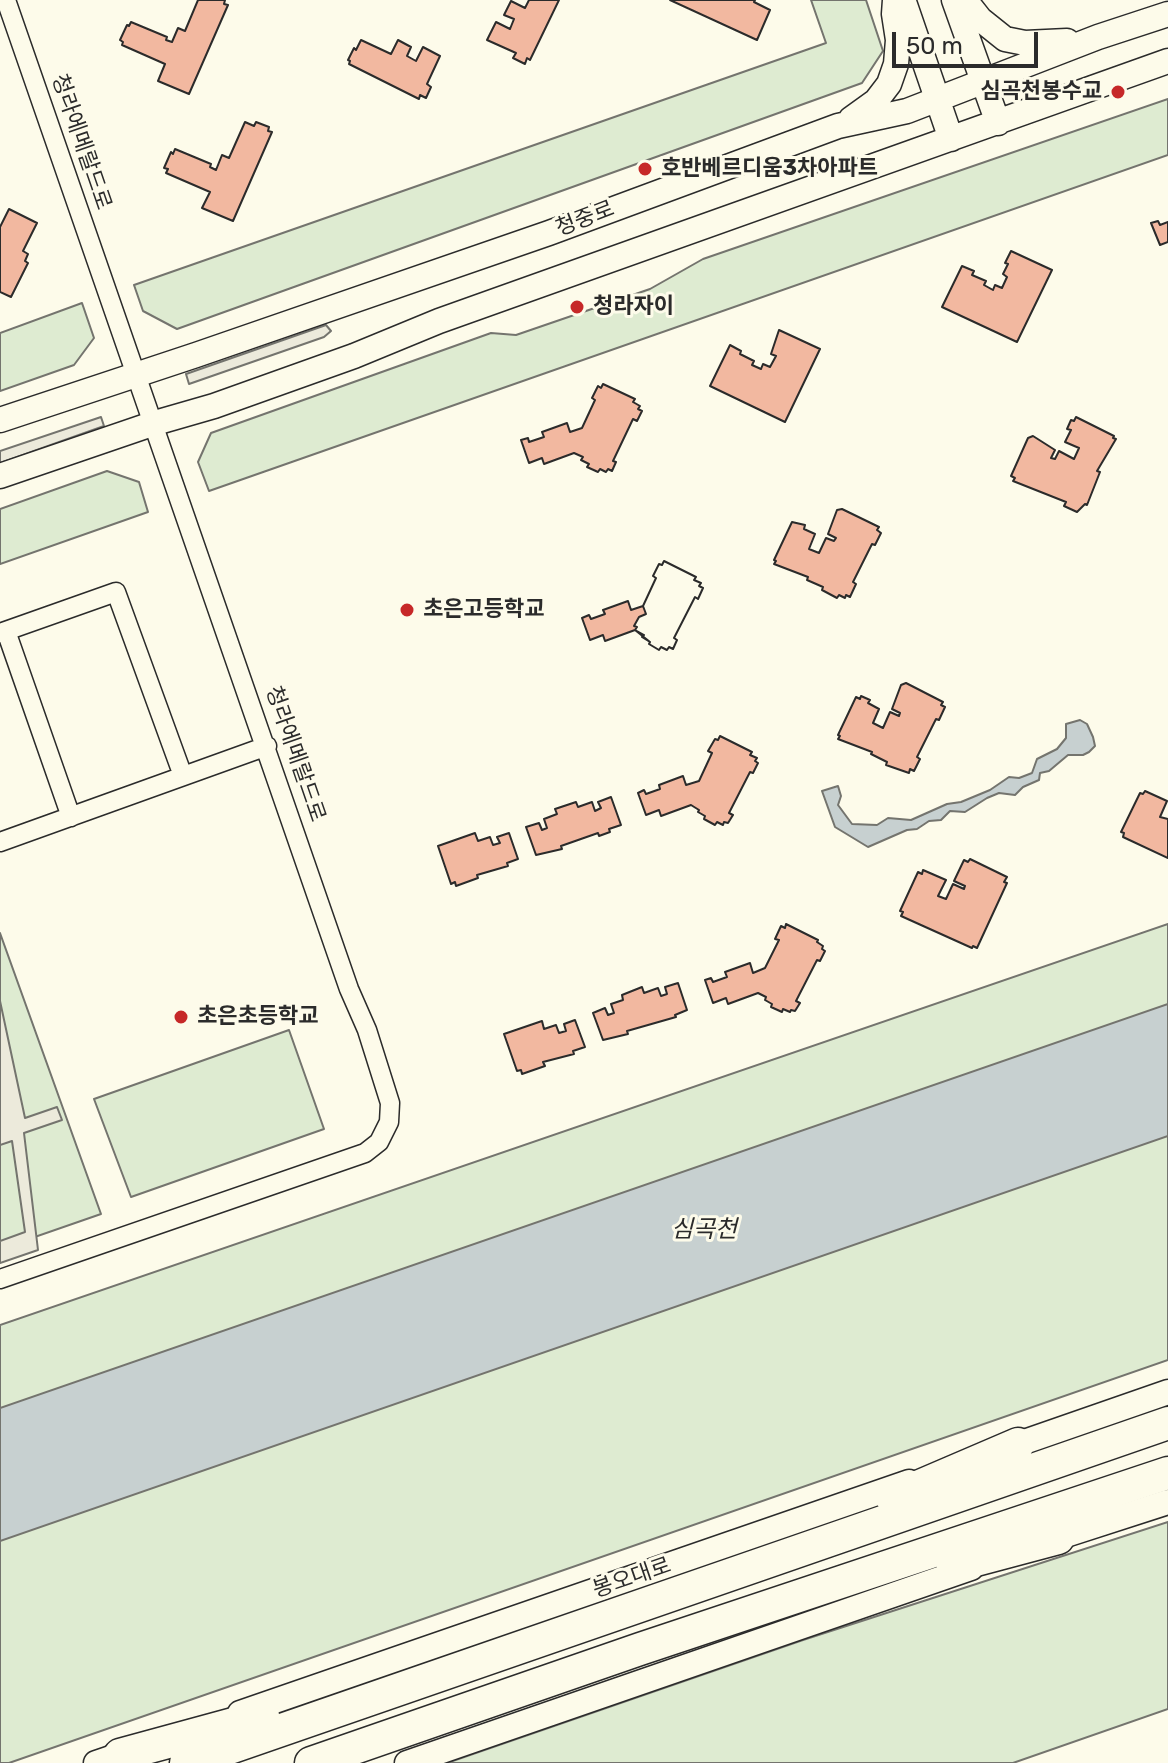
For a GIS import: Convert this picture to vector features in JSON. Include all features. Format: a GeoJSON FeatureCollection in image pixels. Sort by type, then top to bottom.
{"type":"FeatureCollection","features":[{"type":"Feature","properties":{"kind":"highway","name":"봉오대로"},"geometry":{"type":"LineString","coordinates":[[186,1763],[1168,1423]]}},
{"type":"Feature","properties":{"kind":"highway"},"geometry":{"type":"LineString","coordinates":[[628,1610],[1018,1444]]}},
{"type":"Feature","properties":{"kind":"highway"},"geometry":{"type":"LineString","coordinates":[[311,1763],[640,1649],[1168,1473]]}},
{"type":"Feature","properties":{"kind":"highway"},"geometry":{"type":"LineString","coordinates":[[640,1649],[1058,1538]]}},
{"type":"Feature","properties":{"kind":"highway"},"geometry":{"type":"LineString","coordinates":[[108,1759],[540,1640]]}},
{"type":"Feature","properties":{"kind":"highway"},"geometry":{"type":"LineString","coordinates":[[354,1763],[550,1681]]}},
{"type":"Feature","properties":{"kind":"main road"},"geometry":{"type":"LineString","coordinates":[[838,126],[876,101],[889,84],[896,64],[898,40],[895,0]]}},
{"type":"Feature","properties":{"kind":"main road"},"geometry":{"type":"LineString","coordinates":[[903,0],[951,139]]}},
{"type":"Feature","properties":{"kind":"main road"},"geometry":{"type":"LineString","coordinates":[[954,0],[998,123]]}},
{"type":"Feature","properties":{"kind":"main road"},"geometry":{"type":"LineString","coordinates":[[965,0],[980,19],[1005,39],[1052,43],[1098,37]]}},
{"type":"Feature","properties":{"kind":"main road","name":"청중로"},"geometry":{"type":"LineString","coordinates":[[0,420],[534,238],[838,126],[900,113],[1098,37],[1168,14]]}},
{"type":"Feature","properties":{"kind":"main road"},"geometry":{"type":"LineString","coordinates":[[0,476],[214,406],[354,356],[439,321],[1168,61]]}},
{"type":"Feature","properties":{"kind":"main road","name":"봉오대로"},"geometry":{"type":"LineString","coordinates":[[108,1759],[1168,1392]]}},
{"type":"Feature","properties":{"kind":"main road"},"geometry":{"type":"LineString","coordinates":[[407,1763],[1168,1502]]}},
{"type":"Feature","properties":{"kind":"street","name":"청라에메랄드로"},"geometry":{"type":"LineString","coordinates":[[0,1279],[365,1153],[379,1142],[389,1122],[390,1103],[6,0]]}},
{"type":"Feature","properties":{"kind":"street"},"geometry":{"type":"LineString","coordinates":[[71,817],[3,632],[116,592],[183,776]]}},
{"type":"Feature","properties":{"kind":"street"},"geometry":{"type":"LineString","coordinates":[[0,842],[267,746]]}},
{"type":"Feature","properties":{"kind":"green space"},"geometry":{"type":"Polygon","coordinates":[[[811,0],[866,0],[883,51],[862,83],[177,329],[143,311],[134,285],[826,43],[811,0]]]}},
{"type":"Feature","properties":{"kind":"green space"},"geometry":{"type":"Polygon","coordinates":[[[1168,99],[1168,155],[209,491],[198,462],[211,433],[491,333],[516,335],[650,289],[703,259],[1168,99]]]}},
{"type":"Feature","properties":{"kind":"green space"},"geometry":{"type":"Polygon","coordinates":[[[82,303],[94,338],[74,365],[0,391],[0,333],[82,303]]]}},
{"type":"Feature","properties":{"kind":"green space"},"geometry":{"type":"Polygon","coordinates":[[[107,471],[139,482],[148,512],[0,564],[0,509],[107,471]]]}},
{"type":"Feature","properties":{"kind":"green space"},"geometry":{"type":"Polygon","coordinates":[[[1168,924],[1168,1360],[9,1763],[0,1763],[0,1325],[1168,924]]]}},
{"type":"Feature","properties":{"kind":"green space"},"geometry":{"type":"Polygon","coordinates":[[[0,933],[101,1214],[0,1249],[0,933]]]}},
{"type":"Feature","properties":{"kind":"green space"},"geometry":{"type":"Polygon","coordinates":[[[289,1030],[324,1129],[131,1197],[94,1099],[289,1030]]]}},
{"type":"Feature","properties":{"kind":"green space"},"geometry":{"type":"Polygon","coordinates":[[[1168,1522],[1168,1709],[1013,1763],[447,1763],[803,1640],[1168,1522]]]}},
{"type":"Feature","properties":{"kind":"shaded area"},"geometry":{"type":"Polygon","coordinates":[[[326,325],[331,331],[324,337],[189,384],[186,374],[326,325]]]}},
{"type":"Feature","properties":{"kind":"shaded area"},"geometry":{"type":"Polygon","coordinates":[[[101,417],[104,426],[0,463],[0,451],[101,417]]]}},
{"type":"Feature","properties":{"kind":"shaded area"},"geometry":{"type":"Polygon","coordinates":[[[0,1001],[25,1118],[57,1107],[62,1120],[24,1133],[38,1250],[0,1263],[0,1241],[25,1232],[12,1141],[0,1145],[0,1001]]]}},
{"type":"Feature","properties":{"kind":"water"},"geometry":{"type":"Polygon","coordinates":[[[1080,720],[1087,724],[1093,737],[1095,746],[1089,752],[1068,755],[1049,771],[1040,773],[1039,780],[1023,787],[1015,795],[999,793],[965,812],[950,811],[941,820],[929,821],[917,829],[907,830],[868,847],[835,827],[822,791],[838,786],[841,796],[838,805],[852,824],[877,825],[888,818],[911,820],[990,790],[1009,777],[1019,778],[1032,773],[1037,759],[1057,749],[1066,738],[1066,724],[1080,720]]]}},
{"type":"Feature","properties":{"kind":"water","name":"심곡천"},"geometry":{"type":"Polygon","coordinates":[[[1168,1004],[1168,1136],[0,1541],[0,1408],[1168,1004]]]}},
{"type":"Feature","properties":{"kind":"building"},"geometry":{"type":"Polygon","coordinates":[[[198,0],[225,0],[224,4],[228,5],[189,94],[158,81],[165,64],[122,45],[120,40],[131,22],[172,42],[178,28],[185,31],[198,0]]]}},
{"type":"Feature","properties":{"kind":"building"},"geometry":{"type":"Polygon","coordinates":[[[529,0],[559,0],[530,60],[527,58],[525,64],[513,58],[516,53],[487,40],[496,22],[510,29],[514,19],[504,15],[511,1],[525,8],[529,0]]]}},
{"type":"Feature","properties":{"kind":"building"},"geometry":{"type":"Polygon","coordinates":[[[670,0],[755,0],[770,10],[757,40],[670,0]]]}},
{"type":"Feature","properties":{"kind":"building"},"geometry":{"type":"Polygon","coordinates":[[[361,40],[391,54],[398,40],[411,47],[407,56],[416,61],[423,47],[440,56],[427,84],[431,87],[426,98],[420,95],[419,99],[349,64],[354,48],[356,50],[361,40]]]}},
{"type":"Feature","properties":{"kind":"building"},"geometry":{"type":"Polygon","coordinates":[[[245,122],[254,126],[256,122],[269,127],[268,131],[272,132],[233,221],[202,208],[210,192],[166,173],[168,169],[164,168],[175,149],[211,164],[210,167],[216,170],[222,155],[229,158],[245,122]]]}},
{"type":"Feature","properties":{"kind":"building"},"geometry":{"type":"Polygon","coordinates":[[[9,209],[37,223],[23,251],[28,254],[25,261],[28,263],[11,297],[0,292],[0,227],[9,209]]]}},
{"type":"Feature","properties":{"kind":"building"},"geometry":{"type":"Polygon","coordinates":[[[1158,221],[1160,225],[1168,222],[1168,242],[1160,245],[1151,223],[1158,221]]]}},
{"type":"Feature","properties":{"kind":"building"},"geometry":{"type":"Polygon","coordinates":[[[1011,251],[1052,270],[1017,342],[942,307],[962,266],[974,271],[972,275],[986,281],[984,285],[993,290],[995,285],[1002,288],[1007,277],[1003,274],[1008,264],[1005,263],[1011,251]]]}},
{"type":"Feature","properties":{"kind":"building"},"geometry":{"type":"Polygon","coordinates":[[[779,330],[820,349],[785,422],[710,386],[730,345],[754,361],[752,365],[761,369],[763,364],[770,367],[776,356],[771,354],[779,330]]]}},
{"type":"Feature","properties":{"kind":"building"},"geometry":{"type":"Polygon","coordinates":[[[603,384],[635,399],[633,402],[642,411],[637,421],[633,419],[613,461],[616,462],[612,471],[600,469],[598,472],[587,467],[589,464],[581,460],[583,457],[574,453],[544,464],[542,458],[529,463],[521,440],[528,438],[529,442],[544,437],[542,432],[567,423],[570,432],[582,428],[595,400],[592,398],[598,386],[601,388],[603,384]]]}},
{"type":"Feature","properties":{"kind":"building"},"geometry":{"type":"Polygon","coordinates":[[[1076,417],[1116,439],[1097,471],[1100,472],[1087,505],[1077,512],[1064,506],[1066,502],[1013,481],[1015,478],[1011,476],[1028,438],[1033,436],[1055,450],[1051,458],[1055,459],[1059,451],[1074,459],[1079,448],[1065,442],[1071,430],[1067,429],[1076,417]]]}},
{"type":"Feature","properties":{"kind":"building"},"geometry":{"type":"Polygon","coordinates":[[[842,509],[879,527],[877,530],[881,533],[853,582],[856,584],[850,597],[839,595],[837,598],[807,580],[808,577],[774,564],[774,560],[792,522],[805,525],[804,529],[815,534],[809,549],[819,553],[826,538],[834,541],[836,538],[828,534],[837,510],[842,509]]]}},
{"type":"Feature","properties":{"kind":"building"},"geometry":{"type":"Polygon","coordinates":[[[664,561],[696,577],[694,580],[701,583],[699,586],[703,588],[698,599],[695,597],[674,638],[677,640],[673,649],[661,647],[659,650],[635,630],[605,641],[603,635],[590,640],[582,618],[589,615],[591,619],[605,614],[603,610],[628,601],[631,610],[643,606],[656,578],[653,576],[664,561]]]}},
{"type":"Feature","properties":{"kind":"building"},"geometry":{"type":"Polygon","coordinates":[[[664,561],[696,577],[694,580],[701,583],[699,586],[703,588],[698,599],[695,597],[674,638],[677,640],[673,649],[661,647],[659,650],[649,644],[634,626],[639,617],[646,614],[643,606],[656,578],[653,576],[664,561]]]}},
{"type":"Feature","properties":{"kind":"building"},"geometry":{"type":"Polygon","coordinates":[[[906,683],[943,702],[941,705],[945,707],[917,757],[920,759],[914,771],[910,769],[909,773],[886,765],[887,762],[872,752],[838,739],[856,697],[870,700],[868,703],[879,709],[873,723],[883,728],[890,712],[899,716],[900,713],[892,709],[901,685],[906,683]]]}},
{"type":"Feature","properties":{"kind":"building"},"geometry":{"type":"Polygon","coordinates":[[[720,736],[752,752],[750,755],[757,758],[755,761],[758,763],[753,773],[750,772],[729,813],[733,815],[728,823],[724,822],[723,825],[717,822],[715,825],[704,819],[705,816],[691,805],[661,816],[659,810],[646,815],[638,793],[644,790],[646,794],[660,789],[659,785],[683,776],[686,785],[699,781],[712,753],[708,751],[720,736]]]}},
{"type":"Feature","properties":{"kind":"building"},"geometry":{"type":"Polygon","coordinates":[[[1145,791],[1167,801],[1160,817],[1168,819],[1168,858],[1123,837],[1124,833],[1121,832],[1140,793],[1145,791]]]}},
{"type":"Feature","properties":{"kind":"building"},"geometry":{"type":"Polygon","coordinates":[[[611,797],[621,825],[599,836],[598,833],[561,846],[562,849],[536,855],[526,827],[539,823],[542,830],[547,828],[544,819],[557,814],[555,809],[576,802],[578,807],[592,802],[595,811],[601,808],[598,802],[611,797]]]}},
{"type":"Feature","properties":{"kind":"building"},"geometry":{"type":"Polygon","coordinates":[[[475,833],[478,841],[490,837],[493,845],[500,843],[497,837],[509,833],[518,859],[507,863],[508,866],[477,875],[478,878],[456,886],[455,882],[451,884],[438,846],[475,833]]]}},
{"type":"Feature","properties":{"kind":"building"},"geometry":{"type":"Polygon","coordinates":[[[970,859],[1007,877],[977,948],[901,916],[903,912],[900,911],[918,872],[922,874],[923,870],[946,880],[938,896],[946,899],[953,884],[964,889],[965,886],[954,881],[964,860],[968,862],[970,859]]]}},
{"type":"Feature","properties":{"kind":"building"},"geometry":{"type":"Polygon","coordinates":[[[786,924],[818,940],[825,951],[820,961],[817,960],[796,1001],[800,1003],[795,1011],[783,1009],[782,1012],[771,1007],[766,997],[758,993],[728,1004],[726,998],[713,1003],[705,980],[711,978],[713,982],[727,977],[725,972],[750,963],[753,973],[765,968],[779,940],[775,939],[781,926],[785,928],[786,924]]]}},
{"type":"Feature","properties":{"kind":"building"},"geometry":{"type":"Polygon","coordinates":[[[678,983],[687,1010],[676,1017],[603,1040],[593,1013],[605,1008],[608,1015],[614,1013],[611,1004],[623,1000],[622,995],[642,987],[644,993],[658,988],[661,996],[667,994],[665,987],[678,983]]]}},
{"type":"Feature","properties":{"kind":"building"},"geometry":{"type":"Polygon","coordinates":[[[575,1020],[585,1047],[573,1051],[574,1054],[543,1062],[545,1066],[522,1074],[521,1070],[517,1071],[504,1034],[542,1021],[544,1029],[556,1025],[559,1033],[566,1031],[564,1024],[575,1020]]]}},
{"type":"Feature","properties":{"kind":"place","name":"심곡천봉수교"},"geometry":{"type":"Point","coordinates":[1118,92]}},
{"type":"Feature","properties":{"kind":"place","name":"호반베르디움3차아파트"},"geometry":{"type":"Point","coordinates":[645,169]}},
{"type":"Feature","properties":{"kind":"place","name":"청라자이"},"geometry":{"type":"Point","coordinates":[577,307]}},
{"type":"Feature","properties":{"kind":"place","name":"초은고등학교"},"geometry":{"type":"Point","coordinates":[407,610]}},
{"type":"Feature","properties":{"kind":"place","name":"초은초등학교"},"geometry":{"type":"Point","coordinates":[181,1017]}}]}
